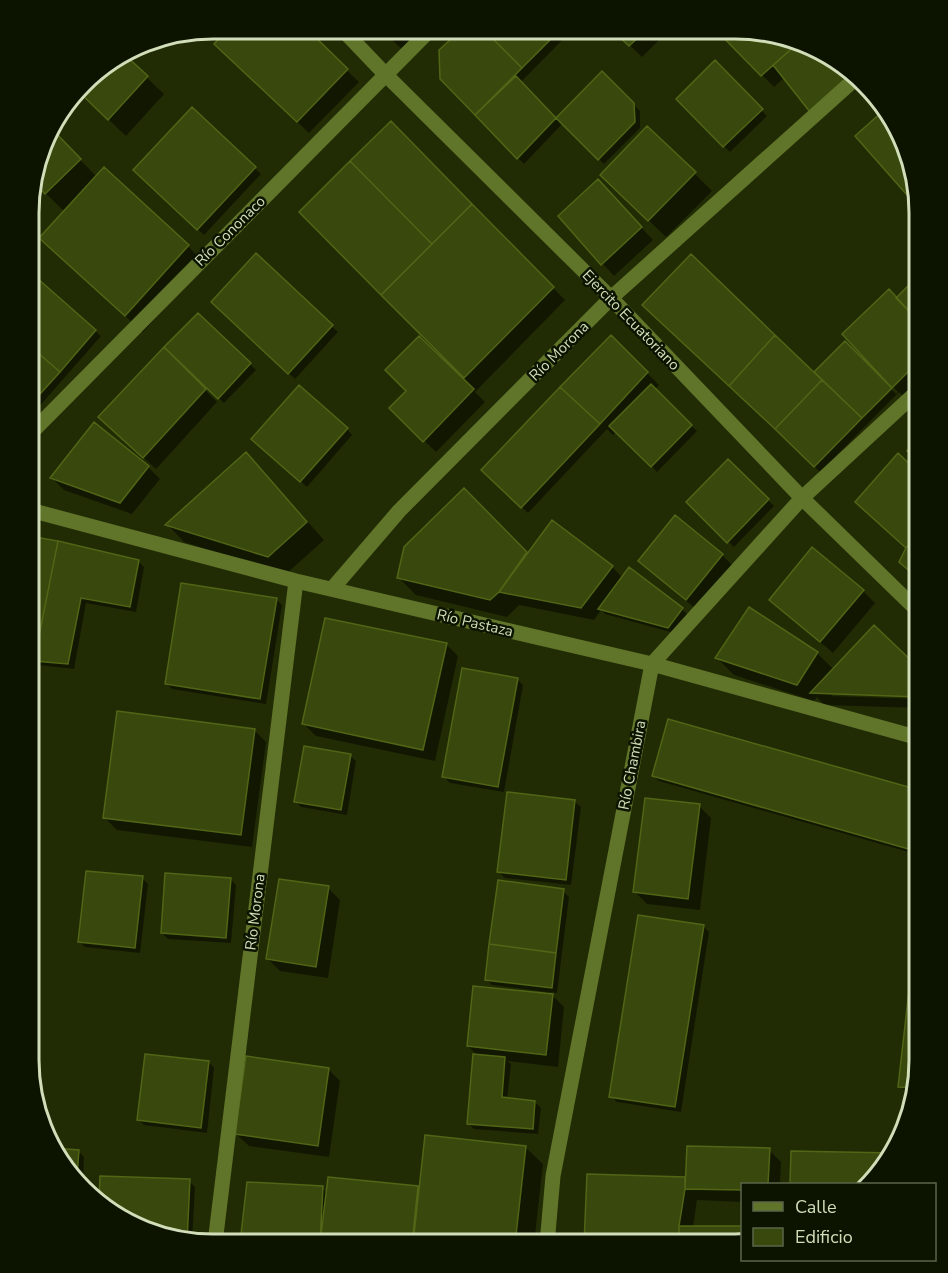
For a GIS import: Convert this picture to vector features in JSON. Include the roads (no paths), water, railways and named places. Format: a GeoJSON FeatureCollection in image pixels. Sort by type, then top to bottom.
{"type":"FeatureCollection","features":[{"type":"Feature","properties":{"kind":"street","name":"Ejercito Ecuatoriano"},"geometry":{"type":"LineString","coordinates":[[352,39],[611,298],[802,498],[909,602]]}},
{"type":"Feature","properties":{"kind":"street","name":"Río Cononaco"},"geometry":{"type":"LineString","coordinates":[[39,425],[421,39]]}},
{"type":"Feature","properties":{"kind":"street","name":"Río Morona"},"geometry":{"type":"LineString","coordinates":[[332,589],[399,511],[611,298],[850,83]]}},
{"type":"Feature","properties":{"kind":"street"},"geometry":{"type":"LineString","coordinates":[[652,664],[802,498],[909,399]]}},
{"type":"Feature","properties":{"kind":"street","name":"Río Pastaza"},"geometry":{"type":"LineString","coordinates":[[39,512],[296,581],[652,664],[909,735]]}},
{"type":"Feature","properties":{"kind":"street","name":"Río Morona"},"geometry":{"type":"LineString","coordinates":[[216,1234],[296,581]]}},
{"type":"Feature","properties":{"kind":"street","name":"Río Chambira"},"geometry":{"type":"LineString","coordinates":[[548,1234],[552,1176],[652,664]]}}]}
